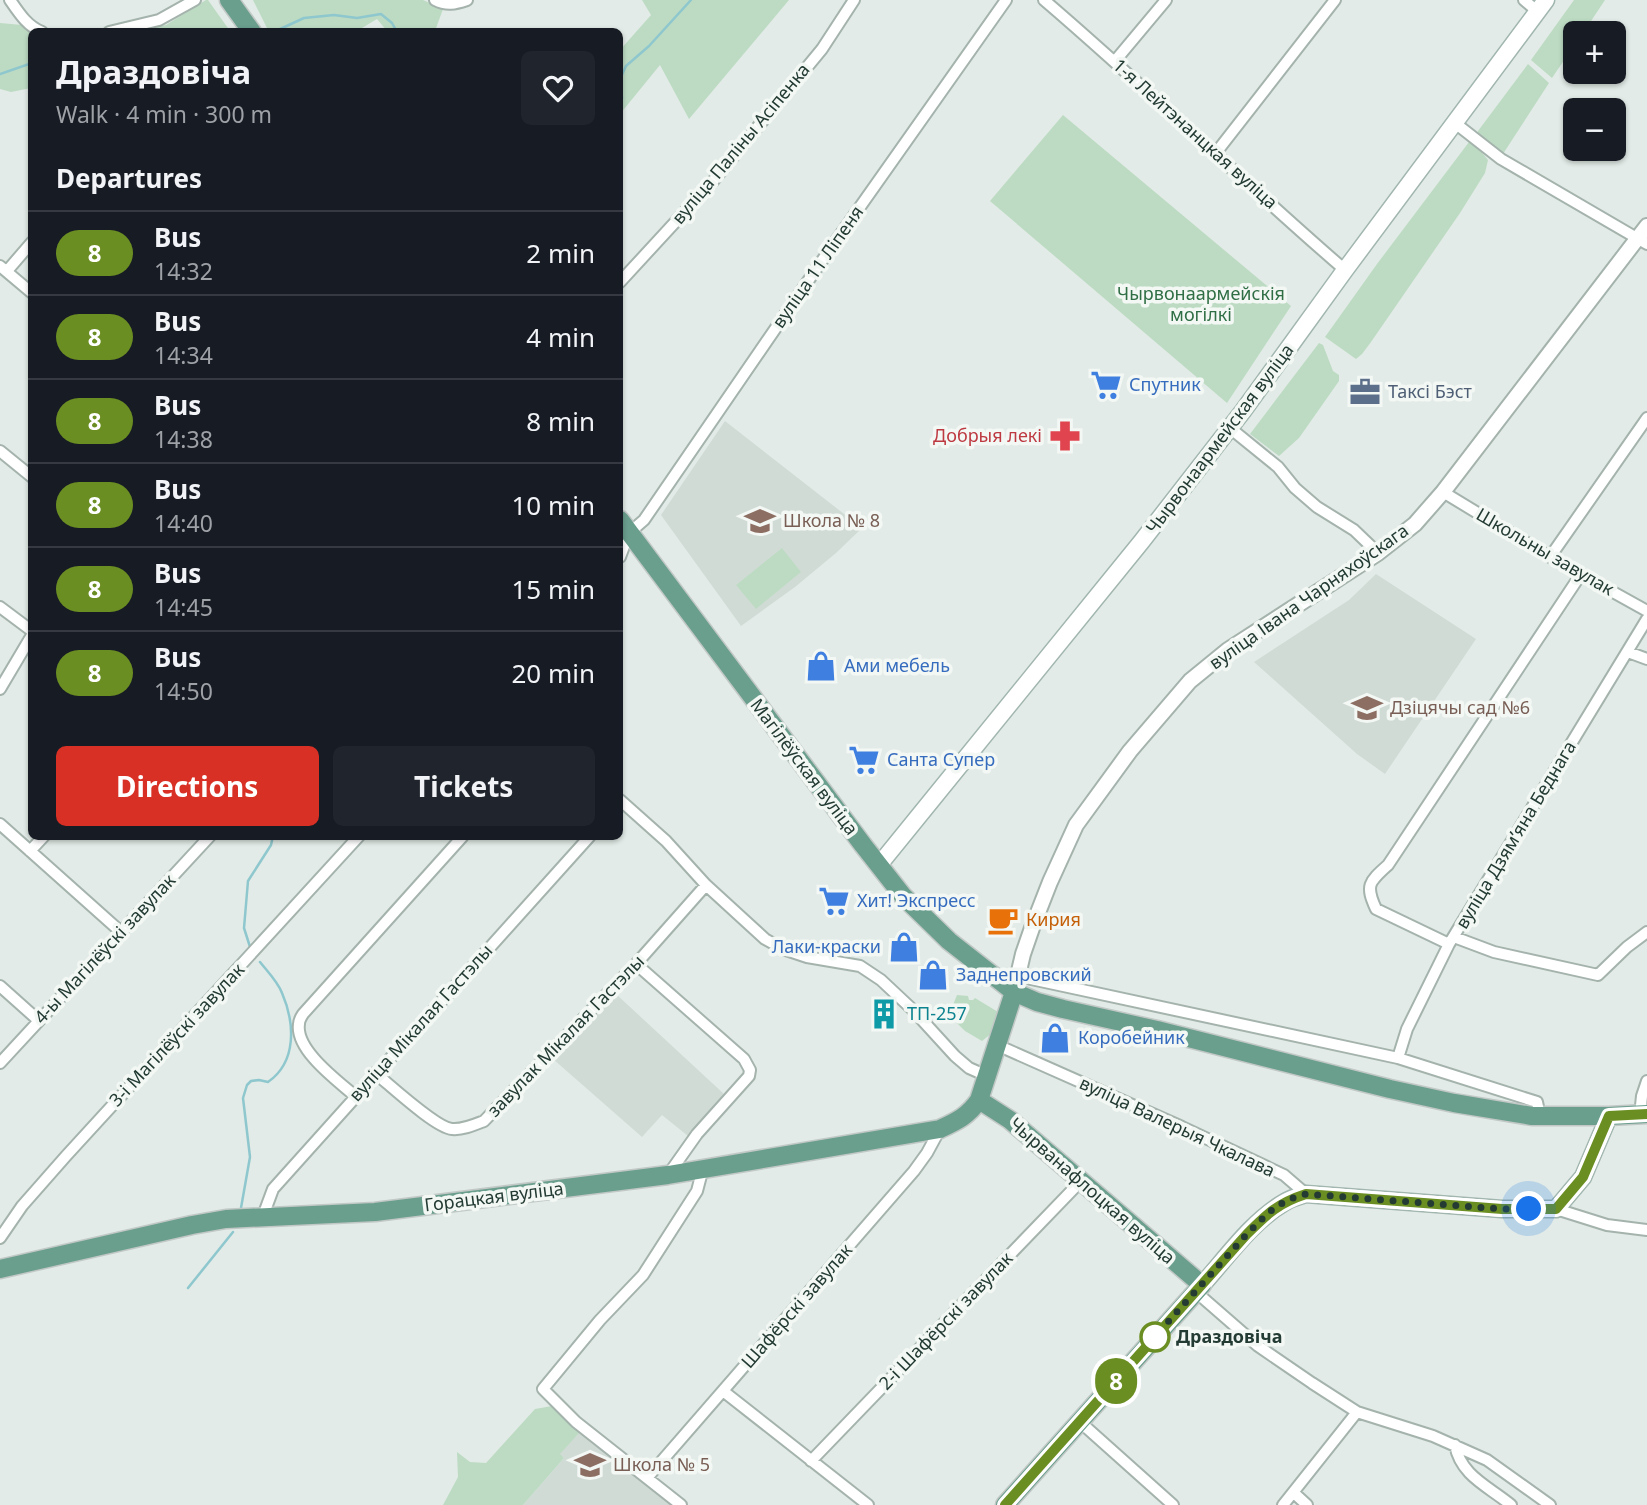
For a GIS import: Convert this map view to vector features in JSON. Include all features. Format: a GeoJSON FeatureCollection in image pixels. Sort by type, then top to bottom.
{"type":"FeatureCollection","features":[{"type":"Feature","properties":{"kind":"main road"},"geometry":{"type":"LineString","coordinates":[[229,0],[249,28]]}},
{"type":"Feature","properties":{"kind":"main road","name":"Чырвонаармейская вуліца"},"geometry":{"type":"LineString","coordinates":[[878,865],[1142,541],[1230,428],[1542,6]]}},
{"type":"Feature","properties":{"kind":"main road","name":"Магілёўская вуліца"},"geometry":{"type":"LineString","coordinates":[[624,527],[903,896],[949,941],[1016,983],[1037,1002],[1454,1103],[1540,1116],[1643,1114]]}},
{"type":"Feature","properties":{"kind":"main road"},"geometry":{"type":"LineString","coordinates":[[979,1100],[1016,983]]}},
{"type":"Feature","properties":{"kind":"main road","name":"Горацкая вуліца"},"geometry":{"type":"LineString","coordinates":[[0,1269],[226,1219],[375,1212],[668,1175],[940,1129],[962,1118],[979,1100]]}},
{"type":"Feature","properties":{"kind":"main road","name":"Чырванафлоцкая вуліца"},"geometry":{"type":"LineString","coordinates":[[979,1100],[1010,1120],[1199,1289]]}},
{"type":"Feature","properties":{"kind":"main road"},"geometry":{"type":"LineString","coordinates":[[1005,1505],[1247,1234],[1269,1212],[1287,1200],[1306,1194],[1502,1209],[1556,1209],[1583,1177],[1609,1116]]}},
{"type":"Feature","properties":{"kind":"street"},"geometry":{"type":"LineString","coordinates":[[10,0],[25,21],[35,28]]}},
{"type":"Feature","properties":{"kind":"street"},"geometry":{"type":"LineString","coordinates":[[125,28],[159,20],[195,0]]}},
{"type":"Feature","properties":{"kind":"street"},"geometry":{"type":"LineString","coordinates":[[436,0],[444,4],[454,4],[467,0]]}},
{"type":"Feature","properties":{"kind":"street","name":"вуліца Паліны Асіпенка"},"geometry":{"type":"LineString","coordinates":[[623,279],[714,180],[822,49],[854,0]]}},
{"type":"Feature","properties":{"kind":"street","name":"вуліца 11 Ліпеня"},"geometry":{"type":"LineString","coordinates":[[624,527],[644,520],[1006,0]]}},
{"type":"Feature","properties":{"kind":"street","name":"1-я Лейтэнанцкая вуліца"},"geometry":{"type":"LineString","coordinates":[[1044,0],[1345,270]]}},
{"type":"Feature","properties":{"kind":"street"},"geometry":{"type":"LineString","coordinates":[[1115,61],[1166,0]]}},
{"type":"Feature","properties":{"kind":"street"},"geometry":{"type":"LineString","coordinates":[[1216,154],[1335,0]]}},
{"type":"Feature","properties":{"kind":"street"},"geometry":{"type":"LineString","coordinates":[[1524,0],[1542,6]]}},
{"type":"Feature","properties":{"kind":"street"},"geometry":{"type":"LineString","coordinates":[[1455,122],[1501,159],[1642,242]]}},
{"type":"Feature","properties":{"kind":"street","name":"вуліца Івана Чарняхоўскага"},"geometry":{"type":"LineString","coordinates":[[1016,983],[1049,882],[1076,825],[1130,751],[1190,681],[1228,650],[1378,553],[1415,524],[1642,242],[1647,226]]}},
{"type":"Feature","properties":{"kind":"street"},"geometry":{"type":"LineString","coordinates":[[28,246],[3,268],[28,290]]}},
{"type":"Feature","properties":{"kind":"street"},"geometry":{"type":"LineString","coordinates":[[1550,557],[1647,418]]}},
{"type":"Feature","properties":{"kind":"street"},"geometry":{"type":"LineString","coordinates":[[1230,428],[1278,467],[1295,488],[1317,507],[1354,530],[1378,553]]}},
{"type":"Feature","properties":{"kind":"street"},"geometry":{"type":"LineString","coordinates":[[0,451],[28,474]]}},
{"type":"Feature","properties":{"kind":"street","name":"Школьны завулак"},"geometry":{"type":"LineString","coordinates":[[1443,492],[1550,557],[1647,611]]}},
{"type":"Feature","properties":{"kind":"street"},"geometry":{"type":"LineString","coordinates":[[1581,574],[1388,864],[1372,879],[1369,894],[1376,909],[1452,941],[1598,975],[1647,932]]}},
{"type":"Feature","properties":{"kind":"street"},"geometry":{"type":"LineString","coordinates":[[0,607],[28,630]]}},
{"type":"Feature","properties":{"kind":"street","name":"вуліца Дзямʼяна Беднага"},"geometry":{"type":"LineString","coordinates":[[1398,1058],[1407,1029],[1452,941],[1647,620]]}},
{"type":"Feature","properties":{"kind":"street"},"geometry":{"type":"LineString","coordinates":[[0,689],[28,640]]}},
{"type":"Feature","properties":{"kind":"street"},"geometry":{"type":"LineString","coordinates":[[1628,652],[1647,659]]}},
{"type":"Feature","properties":{"kind":"street"},"geometry":{"type":"LineString","coordinates":[[623,805],[666,841],[706,885],[765,939],[783,949],[807,957],[860,966],[881,980],[914,1010],[955,1056],[969,1068],[987,1076]]}},
{"type":"Feature","properties":{"kind":"street"},"geometry":{"type":"LineString","coordinates":[[0,824],[121,932]]}},
{"type":"Feature","properties":{"kind":"street"},"geometry":{"type":"LineString","coordinates":[[30,851],[40,840]]}},
{"type":"Feature","properties":{"kind":"street","name":"4-ы Магілёўскі завулак"},"geometry":{"type":"LineString","coordinates":[[0,1063],[206,840]]}},
{"type":"Feature","properties":{"kind":"street","name":"3-і Магілёўскі завулак"},"geometry":{"type":"LineString","coordinates":[[0,1238],[22,1206],[66,1156],[355,840]]}},
{"type":"Feature","properties":{"kind":"street"},"geometry":{"type":"LineString","coordinates":[[355,1096],[315,1061],[301,1038],[298,1026],[303,1014],[459,840]]}},
{"type":"Feature","properties":{"kind":"street","name":"вуліца Мікалая Гастэлы"},"geometry":{"type":"LineString","coordinates":[[262,1216],[272,1189],[586,840]]}},
{"type":"Feature","properties":{"kind":"street","name":"завулак Мікалая Гастэлы"},"geometry":{"type":"LineString","coordinates":[[375,1073],[440,1125],[450,1129],[464,1128],[484,1121],[636,964],[706,885]]}},
{"type":"Feature","properties":{"kind":"street"},"geometry":{"type":"LineString","coordinates":[[636,964],[744,1059],[750,1070],[749,1076],[697,1134],[668,1175]]}},
{"type":"Feature","properties":{"kind":"street"},"geometry":{"type":"LineString","coordinates":[[1016,983],[1044,982],[1398,1058],[1537,1102],[1540,1116]]}},
{"type":"Feature","properties":{"kind":"street"},"geometry":{"type":"LineString","coordinates":[[0,986],[38,1020]]}},
{"type":"Feature","properties":{"kind":"street","name":"вуліца Валерыя Чкалава"},"geometry":{"type":"LineString","coordinates":[[997,1045],[1284,1175],[1306,1194]]}},
{"type":"Feature","properties":{"kind":"street"},"geometry":{"type":"LineString","coordinates":[[1643,1114],[1642,1096],[1647,1081]]}},
{"type":"Feature","properties":{"kind":"street","name":"Шафёрскі завулак"},"geometry":{"type":"LineString","coordinates":[[647,1478],[914,1171],[940,1129]]}},
{"type":"Feature","properties":{"kind":"street"},"geometry":{"type":"LineString","coordinates":[[681,1505],[576,1422],[543,1390],[600,1320],[643,1275],[697,1191],[703,1168]]}},
{"type":"Feature","properties":{"kind":"street","name":"2-і Шафёрскі завулак"},"geometry":{"type":"LineString","coordinates":[[811,1461],[1081,1181]]}},
{"type":"Feature","properties":{"kind":"street"},"geometry":{"type":"LineString","coordinates":[[1556,1209],[1606,1225],[1647,1230]]}},
{"type":"Feature","properties":{"kind":"street","name":"Чырванафлоцкая вуліца"},"geometry":{"type":"LineString","coordinates":[[1199,1289],[1258,1346],[1357,1412],[1455,1445],[1487,1460],[1550,1505]]}},
{"type":"Feature","properties":{"kind":"street"},"geometry":{"type":"LineString","coordinates":[[723,1391],[868,1505]]}},
{"type":"Feature","properties":{"kind":"street"},"geometry":{"type":"LineString","coordinates":[[1283,1505],[1357,1412]]}},
{"type":"Feature","properties":{"kind":"street"},"geometry":{"type":"LineString","coordinates":[[1079,1421],[1173,1505]]}},
{"type":"Feature","properties":{"kind":"street"},"geometry":{"type":"LineString","coordinates":[[1455,1445],[1458,1457],[1467,1472],[1511,1505]]}},
{"type":"Feature","properties":{"kind":"street"},"geometry":{"type":"LineString","coordinates":[[1294,1493],[1307,1505]]}},
{"type":"Feature","properties":{"kind":"shaded area","name":"Школа № 8"},"geometry":{"type":"Polygon","coordinates":[[[725,421],[862,528],[795,587],[741,626],[661,515],[725,421]]]}},
{"type":"Feature","properties":{"kind":"shaded area","name":"Дзіцячы сад №6"},"geometry":{"type":"Polygon","coordinates":[[[1376,574],[1476,639],[1385,774],[1357,754],[1254,662],[1349,600],[1376,574]]]}},
{"type":"Feature","properties":{"kind":"shaded area"},"geometry":{"type":"Polygon","coordinates":[[[616,994],[724,1094],[688,1136],[662,1115],[642,1137],[553,1059],[616,994]]]}},
{"type":"Feature","properties":{"kind":"shaded area","name":"Школа № 5"},"geometry":{"type":"Polygon","coordinates":[[[581,1431],[672,1505],[523,1505],[564,1458],[559,1454],[581,1431]]]}},
{"type":"Feature","properties":{"kind":"green space"},"geometry":{"type":"Polygon","coordinates":[[[208,0],[228,28],[150,28],[166,25],[208,0]]]}},
{"type":"Feature","properties":{"kind":"green space"},"geometry":{"type":"Polygon","coordinates":[[[253,0],[423,0],[443,9],[436,28],[384,28],[377,19],[362,28],[267,28],[253,0]]]}},
{"type":"Feature","properties":{"kind":"green space"},"geometry":{"type":"Polygon","coordinates":[[[642,0],[789,0],[689,119],[660,65],[623,110],[623,47],[651,15],[642,0]]]}},
{"type":"Feature","properties":{"kind":"green space"},"geometry":{"type":"Polygon","coordinates":[[[1574,0],[1605,0],[1591,21],[1563,21],[1563,62],[1552,78],[1531,60],[1574,0]]]}},
{"type":"Feature","properties":{"kind":"green space"},"geometry":{"type":"Polygon","coordinates":[[[0,23],[22,25],[28,29],[28,89],[11,92],[0,89],[0,23]]]}},
{"type":"Feature","properties":{"kind":"green space"},"geometry":{"type":"Polygon","coordinates":[[[1528,64],[1549,83],[1501,157],[1478,135],[1478,131],[1528,64]]]}},
{"type":"Feature","properties":{"kind":"green space","name":"Чырвонаармейскія могілкі"},"geometry":{"type":"Polygon","coordinates":[[[1063,115],[1291,306],[1227,403],[990,201],[1063,115]]]}},
{"type":"Feature","properties":{"kind":"green space"},"geometry":{"type":"Polygon","coordinates":[[[1469,142],[1488,160],[1485,173],[1371,342],[1356,359],[1325,337],[1469,142]]]}},
{"type":"Feature","properties":{"kind":"green space"},"geometry":{"type":"Polygon","coordinates":[[[1319,343],[1323,345],[1333,371],[1339,375],[1339,381],[1299,438],[1279,456],[1250,434],[1319,343]]]}},
{"type":"Feature","properties":{"kind":"green space"},"geometry":{"type":"Polygon","coordinates":[[[782,548],[801,572],[756,609],[736,585],[782,548]]]}},
{"type":"Feature","properties":{"kind":"green space"},"geometry":{"type":"Polygon","coordinates":[[[957,995],[968,996],[969,1000],[975,998],[998,1012],[992,1033],[982,1041],[965,1031],[949,1015],[957,995]]]}},
{"type":"Feature","properties":{"kind":"green space"},"geometry":{"type":"Polygon","coordinates":[[[552,1406],[581,1431],[560,1454],[564,1458],[523,1505],[443,1505],[458,1477],[457,1452],[470,1462],[486,1463],[535,1409],[552,1406]]]}},
{"type":"Feature","properties":{"kind":"waterway"},"geometry":{"type":"LineString","coordinates":[[623,72],[626,66],[649,46],[691,0]]}},
{"type":"Feature","properties":{"kind":"waterway"},"geometry":{"type":"LineString","coordinates":[[282,28],[304,18],[334,15],[357,18],[381,14],[395,28]]}},
{"type":"Feature","properties":{"kind":"waterway"},"geometry":{"type":"LineString","coordinates":[[0,74],[28,64]]}},
{"type":"Feature","properties":{"kind":"waterway"},"geometry":{"type":"LineString","coordinates":[[251,950],[244,928],[248,881],[272,840]]}},
{"type":"Feature","properties":{"kind":"waterway"},"geometry":{"type":"LineString","coordinates":[[241,1208],[250,1157],[243,1098],[251,1081],[268,1082],[277,1074],[289,1053],[291,1041],[289,1017],[282,993],[260,962]]}},
{"type":"Feature","properties":{"kind":"waterway"},"geometry":{"type":"LineString","coordinates":[[188,1288],[233,1232]]}},
{"type":"Feature","properties":{"kind":"bus line","name":"8"},"geometry":{"type":"LineString","coordinates":[[1005,1505],[1247,1234],[1269,1212],[1287,1200],[1306,1194],[1502,1209],[1556,1209],[1583,1177],[1609,1116],[1647,1114]]}},
{"type":"Feature","properties":{"kind":"place","name":"Спутник"},"geometry":{"type":"Point","coordinates":[1106,385]}},
{"type":"Feature","properties":{"kind":"place","name":"Таксі Бэст"},"geometry":{"type":"Point","coordinates":[1365,392]}},
{"type":"Feature","properties":{"kind":"place","name":"Добрыя лекі"},"geometry":{"type":"Point","coordinates":[1065,436]}},
{"type":"Feature","properties":{"kind":"place","name":"Школа № 8"},"geometry":{"type":"Point","coordinates":[760,521]}},
{"type":"Feature","properties":{"kind":"place","name":"Ами мебель"},"geometry":{"type":"Point","coordinates":[821,666]}},
{"type":"Feature","properties":{"kind":"place","name":"Дзіцячы сад №6"},"geometry":{"type":"Point","coordinates":[1367,708]}},
{"type":"Feature","properties":{"kind":"place","name":"Санта Супер"},"geometry":{"type":"Point","coordinates":[864,760]}},
{"type":"Feature","properties":{"kind":"place","name":"Хит! Экспресс"},"geometry":{"type":"Point","coordinates":[834,901]}},
{"type":"Feature","properties":{"kind":"place","name":"Кирия"},"geometry":{"type":"Point","coordinates":[1003,920]}},
{"type":"Feature","properties":{"kind":"place","name":"Лаки-краски"},"geometry":{"type":"Point","coordinates":[904,947]}},
{"type":"Feature","properties":{"kind":"place","name":"Заднепровский"},"geometry":{"type":"Point","coordinates":[933,975]}},
{"type":"Feature","properties":{"kind":"place","name":"ТП-257"},"geometry":{"type":"Point","coordinates":[884,1014]}},
{"type":"Feature","properties":{"kind":"place","name":"Коробейник"},"geometry":{"type":"Point","coordinates":[1055,1038]}},
{"type":"Feature","properties":{"kind":"place","name":"Драздовіча"},"geometry":{"type":"Point","coordinates":[1155,1337]}},
{"type":"Feature","properties":{"kind":"place","name":"Школа № 5"},"geometry":{"type":"Point","coordinates":[590,1465]}},
{"type":"Feature","properties":{"kind":"route"},"geometry":{"type":"LineString","coordinates":[[1155,1337],[1149,1343],[1247,1234],[1269,1212],[1287,1200],[1306,1194],[1529,1209]]}}]}
